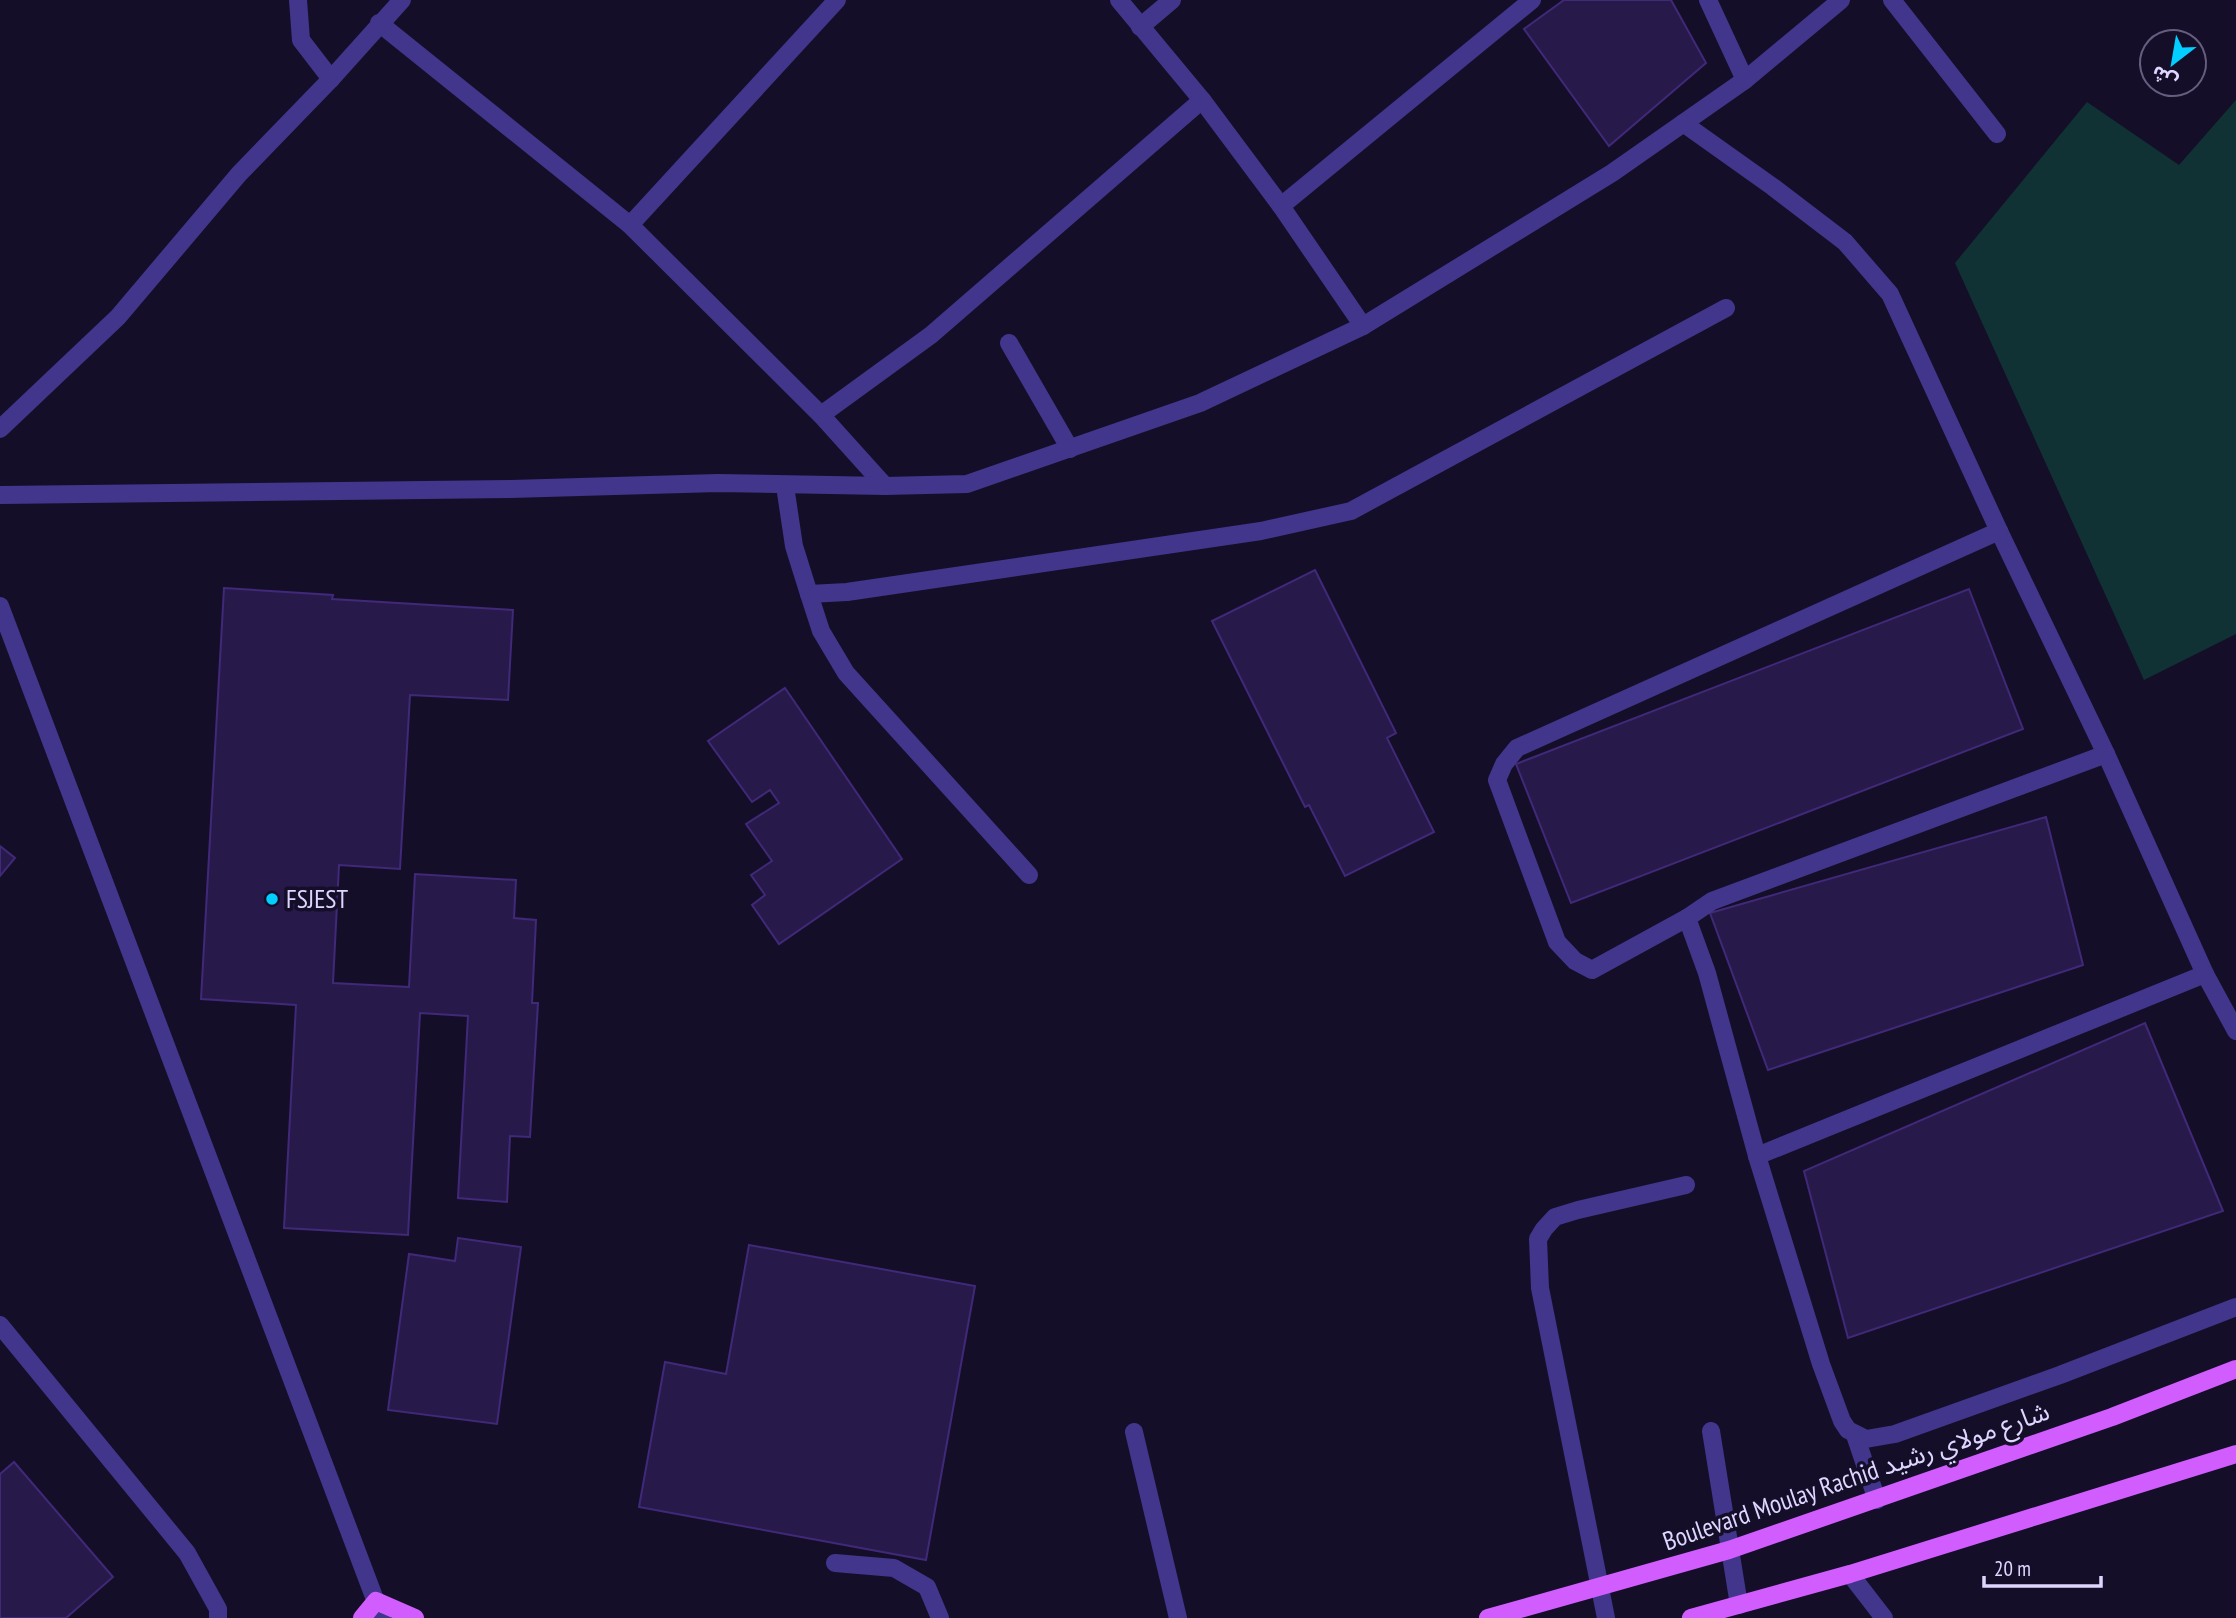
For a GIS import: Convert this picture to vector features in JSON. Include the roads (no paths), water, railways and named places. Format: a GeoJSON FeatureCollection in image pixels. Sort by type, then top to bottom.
{"type":"FeatureCollection","features":[{"type":"Feature","properties":{"kind":"main road","name":"Boulevard Moulay Rachid شارع مولاي رشيد"},"geometry":{"type":"LineString","coordinates":[[1488,1618],[1729,1550],[2112,1417],[2236,1369]]}},
{"type":"Feature","properties":{"kind":"main road"},"geometry":{"type":"LineString","coordinates":[[1691,1618],[1850,1574],[2236,1454]]}},
{"type":"Feature","properties":{"kind":"main road"},"geometry":{"type":"LineString","coordinates":[[362,1618],[376,1601],[415,1618]]}},
{"type":"Feature","properties":{"kind":"street"},"geometry":{"type":"LineString","coordinates":[[298,0],[301,40],[331,79]]}},
{"type":"Feature","properties":{"kind":"street"},"geometry":{"type":"LineString","coordinates":[[0,429],[118,317],[239,174],[331,79],[402,0]]}},
{"type":"Feature","properties":{"kind":"street"},"geometry":{"type":"LineString","coordinates":[[630,225],[836,0]]}},
{"type":"Feature","properties":{"kind":"street"},"geometry":{"type":"LineString","coordinates":[[1119,0],[1202,100],[1281,206],[1363,326]]}},
{"type":"Feature","properties":{"kind":"street"},"geometry":{"type":"LineString","coordinates":[[1140,27],[1172,0]]}},
{"type":"Feature","properties":{"kind":"street"},"geometry":{"type":"LineString","coordinates":[[1281,206],[1532,0]]}},
{"type":"Feature","properties":{"kind":"street"},"geometry":{"type":"LineString","coordinates":[[1708,0],[1745,80]]}},
{"type":"Feature","properties":{"kind":"street"},"geometry":{"type":"LineString","coordinates":[[0,495],[511,489],[718,483],[785,486],[967,484],[1200,403],[1363,326],[1612,173],[1745,80],[1841,0]]}},
{"type":"Feature","properties":{"kind":"street"},"geometry":{"type":"LineString","coordinates":[[1892,0],[1997,134]]}},
{"type":"Feature","properties":{"kind":"street"},"geometry":{"type":"LineString","coordinates":[[379,23],[630,225],[821,415],[885,486]]}},
{"type":"Feature","properties":{"kind":"street"},"geometry":{"type":"LineString","coordinates":[[821,415],[931,335],[1202,100]]}},
{"type":"Feature","properties":{"kind":"street"},"geometry":{"type":"LineString","coordinates":[[1683,123],[1845,242],[1890,294],[2106,754],[2205,975],[2236,1031]]}},
{"type":"Feature","properties":{"kind":"street"},"geometry":{"type":"LineString","coordinates":[[809,594],[847,592],[1261,531],[1351,511],[1726,308]]}},
{"type":"Feature","properties":{"kind":"street"},"geometry":{"type":"LineString","coordinates":[[1009,343],[1070,449]]}},
{"type":"Feature","properties":{"kind":"street"},"geometry":{"type":"LineString","coordinates":[[785,486],[794,546],[821,631],[846,673],[1029,875]]}},
{"type":"Feature","properties":{"kind":"street"},"geometry":{"type":"LineString","coordinates":[[1999,531],[1517,748],[1504,764],[1497,780],[1557,942],[1575,961],[1592,970],[1687,918],[1712,901],[2106,754]]}},
{"type":"Feature","properties":{"kind":"street"},"geometry":{"type":"LineString","coordinates":[[0,606],[382,1618]]}},
{"type":"Feature","properties":{"kind":"street"},"geometry":{"type":"LineString","coordinates":[[1687,918],[1707,973],[1757,1156],[1821,1364],[1842,1421],[1855,1435],[1877,1500]]}},
{"type":"Feature","properties":{"kind":"street"},"geometry":{"type":"LineString","coordinates":[[1757,1156],[2205,975]]}},
{"type":"Feature","properties":{"kind":"street"},"geometry":{"type":"LineString","coordinates":[[1606,1618],[1540,1288],[1538,1239],[1555,1217],[1686,1185]]}},
{"type":"Feature","properties":{"kind":"street"},"geometry":{"type":"LineString","coordinates":[[1855,1435],[1873,1440],[1895,1434],[2060,1375],[2236,1307]]}},
{"type":"Feature","properties":{"kind":"street"},"geometry":{"type":"LineString","coordinates":[[0,1325],[187,1553],[218,1609],[218,1618]]}},
{"type":"Feature","properties":{"kind":"street"},"geometry":{"type":"LineString","coordinates":[[1711,1431],[1739,1605]]}},
{"type":"Feature","properties":{"kind":"street"},"geometry":{"type":"LineString","coordinates":[[1134,1432],[1178,1618]]}},
{"type":"Feature","properties":{"kind":"street"},"geometry":{"type":"LineString","coordinates":[[835,1563],[894,1568],[927,1587],[940,1618]]}},
{"type":"Feature","properties":{"kind":"street"},"geometry":{"type":"LineString","coordinates":[[1850,1574],[1885,1618]]}},
{"type":"Feature","properties":{"kind":"place","name":"FSJEST"},"geometry":{"type":"Point","coordinates":[272,899]}}]}
